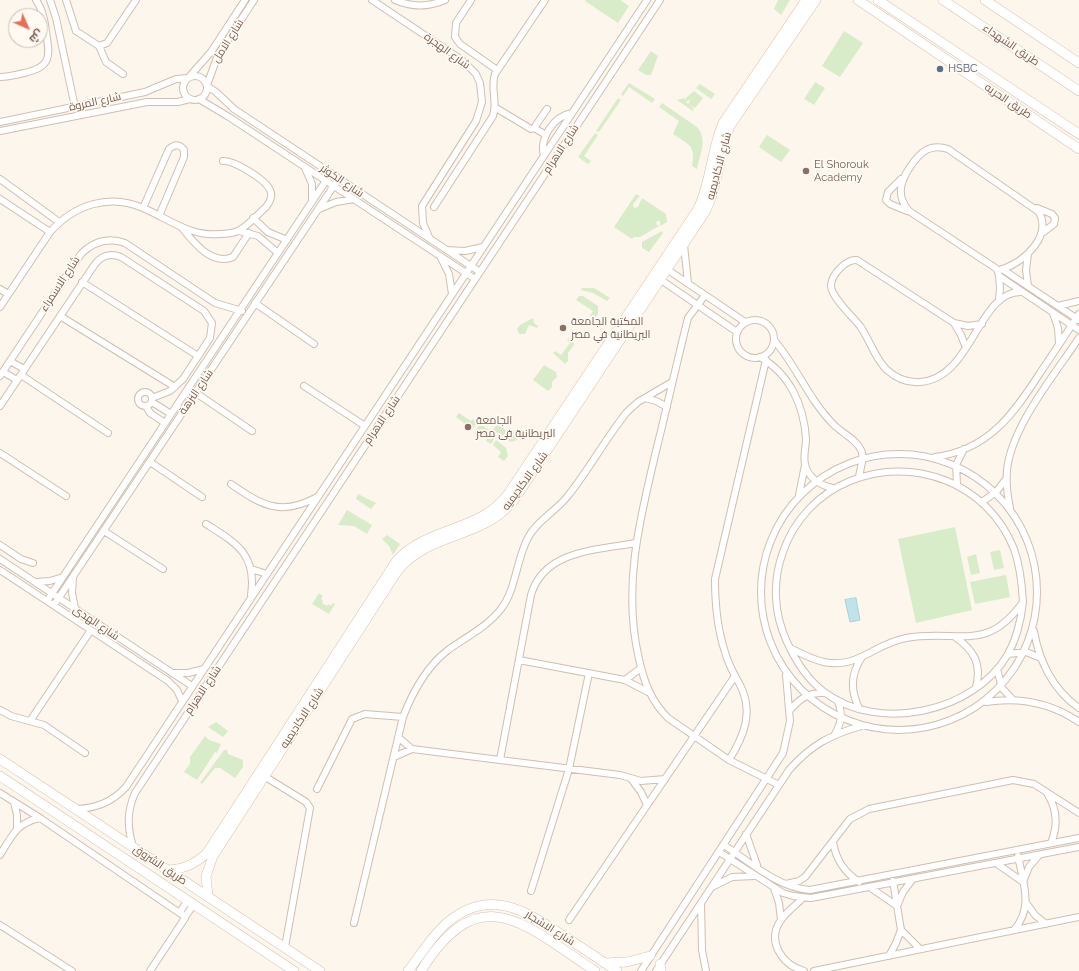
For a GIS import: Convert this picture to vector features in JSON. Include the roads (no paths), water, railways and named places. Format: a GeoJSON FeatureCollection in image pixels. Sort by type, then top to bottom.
{"type":"FeatureCollection","features":[{"type":"Feature","properties":{"kind":"street"},"geometry":{"type":"LineString","coordinates":[[0,76],[37,70],[43,66],[47,60],[49,53],[44,18],[36,0]]}},
{"type":"Feature","properties":{"kind":"street"},"geometry":{"type":"LineString","coordinates":[[50,0],[56,18],[75,107]]}},
{"type":"Feature","properties":{"kind":"street"},"geometry":{"type":"LineString","coordinates":[[66,0],[76,30],[99,46],[106,62],[123,74]]}},
{"type":"Feature","properties":{"kind":"street"},"geometry":{"type":"LineString","coordinates":[[99,46],[107,43],[136,0]]}},
{"type":"Feature","properties":{"kind":"street","name":"شارع الامل"},"geometry":{"type":"LineString","coordinates":[[188,78],[211,52],[245,0]]}},
{"type":"Feature","properties":{"kind":"street","name":"شارع الامل"},"geometry":{"type":"LineString","coordinates":[[207,86],[218,55],[254,0]]}},
{"type":"Feature","properties":{"kind":"street","name":"شارع الهجرة"},"geometry":{"type":"LineString","coordinates":[[372,0],[462,60],[476,74],[480,83],[482,102],[476,121],[422,206],[423,223],[430,239]]}},
{"type":"Feature","properties":{"kind":"street"},"geometry":{"type":"LineString","coordinates":[[395,0],[411,5],[422,6],[445,0]]}},
{"type":"Feature","properties":{"kind":"street"},"geometry":{"type":"LineString","coordinates":[[471,0],[456,23],[455,37],[460,44],[497,70]]}},
{"type":"Feature","properties":{"kind":"street"},"geometry":{"type":"LineString","coordinates":[[434,208],[491,119],[496,108],[493,82],[497,70],[545,0]]}},
{"type":"Feature","properties":{"kind":"street","name":"شارع الاهرام"},"geometry":{"type":"LineString","coordinates":[[77,809],[99,806],[118,795],[126,787],[647,0]]}},
{"type":"Feature","properties":{"kind":"street","name":"شارع الاهرام"},"geometry":{"type":"LineString","coordinates":[[133,847],[128,819],[135,792],[660,0]]}},
{"type":"Feature","properties":{"kind":"street","name":"شارع الاكاديميه"},"geometry":{"type":"LineString","coordinates":[[630,318],[661,280],[705,212],[719,133],[806,0]]}},
{"type":"Feature","properties":{"kind":"street","name":"شارع الاكاديميه"},"geometry":{"type":"LineString","coordinates":[[745,95],[816,0]]}},
{"type":"Feature","properties":{"kind":"street","name":"طريق الحريه"},"geometry":{"type":"LineString","coordinates":[[858,0],[1079,149]]}},
{"type":"Feature","properties":{"kind":"street","name":"طريق الحريه"},"geometry":{"type":"LineString","coordinates":[[878,0],[1079,134]]}},
{"type":"Feature","properties":{"kind":"street","name":"طريق الشهداء"},"geometry":{"type":"LineString","coordinates":[[943,0],[1079,91]]}},
{"type":"Feature","properties":{"kind":"street","name":"طريق الشهداء"},"geometry":{"type":"LineString","coordinates":[[989,1],[1079,63]]}},
{"type":"Feature","properties":{"kind":"street"},"geometry":{"type":"LineString","coordinates":[[896,26],[903,16]]}},
{"type":"Feature","properties":{"kind":"street"},"geometry":{"type":"LineString","coordinates":[[200,77],[207,86],[204,96],[199,99],[190,99],[183,89],[188,78],[200,77]]}},
{"type":"Feature","properties":{"kind":"street","name":"شارع المروة"},"geometry":{"type":"LineString","coordinates":[[0,122],[145,92],[176,79],[188,78]]}},
{"type":"Feature","properties":{"kind":"street","name":"شارع الكوثر"},"geometry":{"type":"LineString","coordinates":[[207,86],[216,92],[234,109],[480,272]]}},
{"type":"Feature","properties":{"kind":"street","name":"شارع المروة"},"geometry":{"type":"LineString","coordinates":[[0,132],[147,102],[178,102],[190,99]]}},
{"type":"Feature","properties":{"kind":"street","name":"شارع الكوثر"},"geometry":{"type":"LineString","coordinates":[[199,99],[304,166],[475,279]]}},
{"type":"Feature","properties":{"kind":"street"},"geometry":{"type":"LineString","coordinates":[[496,108],[529,129],[534,128],[546,136]]}},
{"type":"Feature","properties":{"kind":"street"},"geometry":{"type":"LineString","coordinates":[[534,128],[547,108]]}},
{"type":"Feature","properties":{"kind":"street"},"geometry":{"type":"LineString","coordinates":[[544,156],[543,143],[557,118],[572,113]]}},
{"type":"Feature","properties":{"kind":"street"},"geometry":{"type":"LineString","coordinates":[[143,208],[170,149],[172,146],[179,145],[184,150],[184,157],[159,216]]}},
{"type":"Feature","properties":{"kind":"street"},"geometry":{"type":"LineString","coordinates":[[929,458],[964,449],[992,433],[1012,415],[1078,318],[1028,286],[1000,271],[909,211],[890,204],[886,200],[886,194],[902,178],[921,152],[934,146],[948,149],[1034,206],[1052,214],[1055,218],[1054,224],[1042,232],[1028,254],[1016,263],[1000,271]]}},
{"type":"Feature","properties":{"kind":"street"},"geometry":{"type":"LineString","coordinates":[[224,161],[237,164],[269,189],[271,193],[269,203],[239,231]]}},
{"type":"Feature","properties":{"kind":"street"},"geometry":{"type":"LineString","coordinates":[[304,166],[312,184],[312,202]]}},
{"type":"Feature","properties":{"kind":"street","name":"شارع النزهة"},"geometry":{"type":"LineString","coordinates":[[47,601],[331,173]]}},
{"type":"Feature","properties":{"kind":"street","name":"شارع النزهة"},"geometry":{"type":"LineString","coordinates":[[54,606],[339,178]]}},
{"type":"Feature","properties":{"kind":"street"},"geometry":{"type":"LineString","coordinates":[[902,178],[900,185],[901,199],[909,211]]}},
{"type":"Feature","properties":{"kind":"street"},"geometry":{"type":"LineString","coordinates":[[0,179],[59,222]]}},
{"type":"Feature","properties":{"kind":"street","name":"شارع الاكاديميه"},"geometry":{"type":"LineString","coordinates":[[168,870],[189,866],[207,853],[277,750],[384,586],[397,560],[414,545],[427,538],[485,516],[498,506],[508,494],[548,442],[630,318],[693,216],[708,195]]}},
{"type":"Feature","properties":{"kind":"street"},"geometry":{"type":"LineString","coordinates":[[0,198],[50,232]]}},
{"type":"Feature","properties":{"kind":"street"},"geometry":{"type":"LineString","coordinates":[[319,208],[336,202],[354,199]]}},
{"type":"Feature","properties":{"kind":"street"},"geometry":{"type":"LineString","coordinates":[[0,307],[50,232],[59,222],[73,211],[90,204],[102,202],[126,202],[143,208],[182,228],[204,234],[228,234],[239,231],[249,233],[265,241],[278,253]]}},
{"type":"Feature","properties":{"kind":"street"},"geometry":{"type":"LineString","coordinates":[[1034,206],[1043,218],[1042,232]]}},
{"type":"Feature","properties":{"kind":"street"},"geometry":{"type":"LineString","coordinates":[[253,218],[268,232],[287,240]]}},
{"type":"Feature","properties":{"kind":"street"},"geometry":{"type":"LineString","coordinates":[[182,228],[198,246],[214,258],[220,260],[233,256],[249,233]]}},
{"type":"Feature","properties":{"kind":"street","name":"شارع الاسمراء"},"geometry":{"type":"LineString","coordinates":[[1,374],[81,254],[90,246],[101,241],[114,240],[125,243],[215,303],[249,313]]}},
{"type":"Feature","properties":{"kind":"street"},"geometry":{"type":"LineString","coordinates":[[684,245],[688,283]]}},
{"type":"Feature","properties":{"kind":"street"},"geometry":{"type":"LineString","coordinates":[[447,250],[465,250],[483,247]]}},
{"type":"Feature","properties":{"kind":"street"},"geometry":{"type":"LineString","coordinates":[[0,406],[82,282],[99,259],[110,254],[121,257],[207,315],[212,323],[212,333],[183,379],[175,387],[152,400],[146,406]]}},
{"type":"Feature","properties":{"kind":"street"},"geometry":{"type":"LineString","coordinates":[[1028,254],[1026,270],[1028,286]]}},
{"type":"Feature","properties":{"kind":"street"},"geometry":{"type":"LineString","coordinates":[[440,256],[449,274],[452,294]]}},
{"type":"Feature","properties":{"kind":"street"},"geometry":{"type":"LineString","coordinates":[[982,324],[968,326],[954,323],[857,260],[852,259],[844,264],[832,282],[833,294],[862,330],[886,368],[902,379],[911,382],[925,382],[940,377],[952,367],[966,348],[999,299],[1010,293],[1022,292]]}},
{"type":"Feature","properties":{"kind":"street"},"geometry":{"type":"LineString","coordinates":[[668,270],[745,322],[759,320],[770,327],[774,340],[790,361],[814,402],[834,426],[861,450],[862,458],[859,477]]}},
{"type":"Feature","properties":{"kind":"street"},"geometry":{"type":"LineString","coordinates":[[1000,271],[1022,292],[1079,330]]}},
{"type":"Feature","properties":{"kind":"street"},"geometry":{"type":"LineString","coordinates":[[999,299],[1000,271]]}},
{"type":"Feature","properties":{"kind":"street"},"geometry":{"type":"LineString","coordinates":[[661,280],[737,332]]}},
{"type":"Feature","properties":{"kind":"street"},"geometry":{"type":"LineString","coordinates":[[82,282],[198,356]]}},
{"type":"Feature","properties":{"kind":"street"},"geometry":{"type":"LineString","coordinates":[[0,289],[8,294]]}},
{"type":"Feature","properties":{"kind":"street"},"geometry":{"type":"LineString","coordinates":[[705,295],[688,318],[666,407],[636,543],[632,564],[631,606],[633,627],[640,668],[648,692],[657,706],[668,718],[729,760],[779,785]]}},
{"type":"Feature","properties":{"kind":"street"},"geometry":{"type":"LineString","coordinates":[[1058,306],[1079,301]]}},
{"type":"Feature","properties":{"kind":"street"},"geometry":{"type":"LineString","coordinates":[[255,303],[314,344]]}},
{"type":"Feature","properties":{"kind":"street"},"geometry":{"type":"LineString","coordinates":[[1053,313],[1058,328],[1059,345]]}},
{"type":"Feature","properties":{"kind":"street"},"geometry":{"type":"LineString","coordinates":[[60,316],[175,387]]}},
{"type":"Feature","properties":{"kind":"street"},"geometry":{"type":"LineString","coordinates":[[745,322],[737,332],[736,343],[741,352],[750,357],[763,359],[785,378],[793,389],[798,403],[805,434],[805,464],[799,497]]}},
{"type":"Feature","properties":{"kind":"street"},"geometry":{"type":"LineString","coordinates":[[954,323],[966,348]]}},
{"type":"Feature","properties":{"kind":"street"},"geometry":{"type":"LineString","coordinates":[[1010,512],[1006,478],[1011,451],[1020,428],[1079,338]]}},
{"type":"Feature","properties":{"kind":"street"},"geometry":{"type":"LineString","coordinates":[[729,760],[740,743],[747,720],[745,697],[724,651],[720,634],[717,616],[715,579],[763,359],[770,351],[774,340]]}},
{"type":"Feature","properties":{"kind":"street"},"geometry":{"type":"LineString","coordinates":[[1070,352],[1079,350]]}},
{"type":"Feature","properties":{"kind":"street"},"geometry":{"type":"LineString","coordinates":[[10,361],[23,372],[108,432]]}},
{"type":"Feature","properties":{"kind":"street"},"geometry":{"type":"LineString","coordinates":[[1,374],[17,380]]}},
{"type":"Feature","properties":{"kind":"street"},"geometry":{"type":"LineString","coordinates":[[354,923],[403,717],[416,688],[435,661],[447,650],[488,623],[502,608],[511,590],[523,550],[530,535],[540,522],[568,497],[623,416],[632,407],[672,382]]}},
{"type":"Feature","properties":{"kind":"street"},"geometry":{"type":"LineString","coordinates":[[304,386],[365,426]]}},
{"type":"Feature","properties":{"kind":"street"},"geometry":{"type":"LineString","coordinates":[[165,423],[152,415],[146,406],[139,403],[138,395],[141,392],[148,392],[152,400],[171,414]]}},
{"type":"Feature","properties":{"kind":"street"},"geometry":{"type":"LineString","coordinates":[[196,393],[252,431]]}},
{"type":"Feature","properties":{"kind":"street"},"geometry":{"type":"LineString","coordinates":[[645,398],[656,401],[666,407]]}},
{"type":"Feature","properties":{"kind":"street"},"geometry":{"type":"LineString","coordinates":[[957,484],[955,475],[956,464],[964,449]]}},
{"type":"Feature","properties":{"kind":"street"},"geometry":{"type":"LineString","coordinates":[[0,453],[66,496]]}},
{"type":"Feature","properties":{"kind":"street"},"geometry":{"type":"LineString","coordinates":[[894,456],[929,458],[956,464],[978,476],[996,492],[1010,512],[1026,547],[1032,571],[1035,603],[1033,627],[1026,652],[1016,672],[1002,688],[982,702],[950,717],[933,722],[898,727],[863,726],[841,721],[821,711],[804,697],[786,674],[778,658],[766,624],[764,608],[764,590],[769,555],[782,522],[799,497],[816,480],[838,467],[862,458],[894,456]]}},
{"type":"Feature","properties":{"kind":"street"},"geometry":{"type":"LineString","coordinates":[[150,462],[202,497]]}},
{"type":"Feature","properties":{"kind":"street"},"geometry":{"type":"LineString","coordinates":[[805,464],[816,480],[827,487],[833,488]]}},
{"type":"Feature","properties":{"kind":"street"},"geometry":{"type":"LineString","coordinates":[[899,471],[925,474],[957,484],[982,502],[1005,531],[1013,547],[1020,571],[1023,602],[1016,636],[1008,654],[997,669],[976,687],[947,704],[914,713],[886,713],[859,708],[837,700],[825,692],[804,673],[790,648],[779,620],[775,589],[780,560],[785,544],[800,519],[810,508],[833,488],[859,477],[899,471]]}},
{"type":"Feature","properties":{"kind":"street"},"geometry":{"type":"LineString","coordinates":[[982,502],[996,492],[1006,478]]}},
{"type":"Feature","properties":{"kind":"street"},"geometry":{"type":"LineString","coordinates":[[230,484],[254,501],[278,507],[298,505],[318,496]]}},
{"type":"Feature","properties":{"kind":"street"},"geometry":{"type":"LineString","coordinates":[[206,524],[239,546],[249,560],[252,584],[251,598]]}},
{"type":"Feature","properties":{"kind":"street"},"geometry":{"type":"LineString","coordinates":[[104,531],[163,569]]}},
{"type":"Feature","properties":{"kind":"street"},"geometry":{"type":"LineString","coordinates":[[500,760],[534,587],[547,568],[568,556],[636,543]]}},
{"type":"Feature","properties":{"kind":"street"},"geometry":{"type":"LineString","coordinates":[[0,544],[21,559],[32,563]]}},
{"type":"Feature","properties":{"kind":"street"},"geometry":{"type":"LineString","coordinates":[[277,558],[286,564]]}},
{"type":"Feature","properties":{"kind":"street","name":"شارع الهدى"},"geometry":{"type":"LineString","coordinates":[[0,559],[192,686]]}},
{"type":"Feature","properties":{"kind":"street"},"geometry":{"type":"LineString","coordinates":[[251,568],[267,574]]}},
{"type":"Feature","properties":{"kind":"street","name":"شارع الهدى"},"geometry":{"type":"LineString","coordinates":[[0,570],[168,681],[177,690],[182,701]]}},
{"type":"Feature","properties":{"kind":"street"},"geometry":{"type":"LineString","coordinates":[[35,582],[50,581],[63,577]]}},
{"type":"Feature","properties":{"kind":"street"},"geometry":{"type":"LineString","coordinates":[[73,577],[72,593],[75,608]]}},
{"type":"Feature","properties":{"kind":"street"},"geometry":{"type":"LineString","coordinates":[[790,648],[812,660],[842,663],[862,656],[902,638],[930,635],[955,637],[980,636],[997,628],[1012,617],[1023,602]]}},
{"type":"Feature","properties":{"kind":"street"},"geometry":{"type":"LineString","coordinates":[[1033,627],[1040,658],[1055,685],[1079,708]]}},
{"type":"Feature","properties":{"kind":"street"},"geometry":{"type":"LineString","coordinates":[[30,721],[91,630]]}},
{"type":"Feature","properties":{"kind":"street"},"geometry":{"type":"LineString","coordinates":[[955,637],[965,644],[975,656],[979,671],[976,687]]}},
{"type":"Feature","properties":{"kind":"street"},"geometry":{"type":"LineString","coordinates":[[1008,654],[1026,652],[1040,658]]}},
{"type":"Feature","properties":{"kind":"street"},"geometry":{"type":"LineString","coordinates":[[859,708],[855,699],[853,682],[856,668],[862,656]]}},
{"type":"Feature","properties":{"kind":"street"},"geometry":{"type":"LineString","coordinates":[[519,660],[625,680],[648,692]]}},
{"type":"Feature","properties":{"kind":"street"},"geometry":{"type":"LineString","coordinates":[[625,680],[640,668]]}},
{"type":"Feature","properties":{"kind":"street"},"geometry":{"type":"LineString","coordinates":[[172,673],[188,673],[204,669]]}},
{"type":"Feature","properties":{"kind":"street"},"geometry":{"type":"LineString","coordinates":[[997,669],[1002,688],[1013,700]]}},
{"type":"Feature","properties":{"kind":"street"},"geometry":{"type":"LineString","coordinates":[[531,892],[569,769],[589,673]]}},
{"type":"Feature","properties":{"kind":"street"},"geometry":{"type":"LineString","coordinates":[[641,971],[778,763],[787,743],[790,710],[786,674]]}},
{"type":"Feature","properties":{"kind":"street"},"geometry":{"type":"LineString","coordinates":[[569,920],[735,676]]}},
{"type":"Feature","properties":{"kind":"street"},"geometry":{"type":"LineString","coordinates":[[790,710],[804,697],[817,692],[825,692]]}},
{"type":"Feature","properties":{"kind":"street"},"geometry":{"type":"LineString","coordinates":[[835,734],[841,721],[840,706],[837,700]]}},
{"type":"Feature","properties":{"kind":"street"},"geometry":{"type":"LineString","coordinates":[[982,702],[1013,700],[1033,702],[1053,708],[1079,722]]}},
{"type":"Feature","properties":{"kind":"street"},"geometry":{"type":"LineString","coordinates":[[0,710],[11,716],[44,725],[86,753]]}},
{"type":"Feature","properties":{"kind":"street"},"geometry":{"type":"LineString","coordinates":[[317,789],[352,719],[365,714],[403,717]]}},
{"type":"Feature","properties":{"kind":"street"},"geometry":{"type":"LineString","coordinates":[[659,969],[789,770],[805,753],[835,734],[863,726]]}},
{"type":"Feature","properties":{"kind":"street"},"geometry":{"type":"LineString","coordinates":[[398,737],[412,749]]}},
{"type":"Feature","properties":{"kind":"street"},"geometry":{"type":"LineString","coordinates":[[394,757],[412,749],[620,775],[632,780],[665,779]]}},
{"type":"Feature","properties":{"kind":"street","name":"شارع الاكاديميه"},"geometry":{"type":"LineString","coordinates":[[208,896],[206,881],[208,865],[264,776],[277,750]]}},
{"type":"Feature","properties":{"kind":"street","name":"طريق الشروق"},"geometry":{"type":"LineString","coordinates":[[0,759],[320,971]]}},
{"type":"Feature","properties":{"kind":"street","name":"طريق الشروق"},"geometry":{"type":"LineString","coordinates":[[0,776],[294,971]]}},
{"type":"Feature","properties":{"kind":"street"},"geometry":{"type":"LineString","coordinates":[[264,776],[306,802],[310,808],[285,948]]}},
{"type":"Feature","properties":{"kind":"street"},"geometry":{"type":"LineString","coordinates":[[632,780],[641,792],[647,805]]}},
{"type":"Feature","properties":{"kind":"street"},"geometry":{"type":"LineString","coordinates":[[784,884],[799,881],[805,877],[850,819],[869,809],[1007,781],[1027,782],[1079,812]]}},
{"type":"Feature","properties":{"kind":"street"},"geometry":{"type":"LineString","coordinates":[[34,798],[42,786]]}},
{"type":"Feature","properties":{"kind":"street"},"geometry":{"type":"LineString","coordinates":[[126,787],[135,792]]}},
{"type":"Feature","properties":{"kind":"street"},"geometry":{"type":"LineString","coordinates":[[1046,792],[1055,808],[1056,817],[1054,835],[1051,843]]}},
{"type":"Feature","properties":{"kind":"street"},"geometry":{"type":"LineString","coordinates":[[0,793],[40,818],[180,912],[185,917]]}},
{"type":"Feature","properties":{"kind":"street"},"geometry":{"type":"LineString","coordinates":[[14,802],[17,815],[17,828]]}},
{"type":"Feature","properties":{"kind":"street"},"geometry":{"type":"LineString","coordinates":[[0,855],[17,828],[40,818]]}},
{"type":"Feature","properties":{"kind":"street"},"geometry":{"type":"LineString","coordinates":[[746,834],[750,851],[757,867]]}},
{"type":"Feature","properties":{"kind":"street"},"geometry":{"type":"LineString","coordinates":[[724,845],[784,884],[801,890],[810,890],[859,882],[1079,838]]}},
{"type":"Feature","properties":{"kind":"street"},"geometry":{"type":"LineString","coordinates":[[833,842],[837,856],[844,869],[859,882]]}},
{"type":"Feature","properties":{"kind":"street"},"geometry":{"type":"LineString","coordinates":[[719,852],[774,888],[793,896],[803,898],[819,898],[1079,847]]}},
{"type":"Feature","properties":{"kind":"street"},"geometry":{"type":"LineString","coordinates":[[1017,850],[1027,904],[1035,915],[1046,924]]}},
{"type":"Feature","properties":{"kind":"street"},"geometry":{"type":"LineString","coordinates":[[1023,882],[1029,868],[1039,855]]}},
{"type":"Feature","properties":{"kind":"street"},"geometry":{"type":"LineString","coordinates":[[144,871],[152,859]]}},
{"type":"Feature","properties":{"kind":"street"},"geometry":{"type":"LineString","coordinates":[[996,863],[1023,882]]}},
{"type":"Feature","properties":{"kind":"street"},"geometry":{"type":"LineString","coordinates":[[889,956],[901,930],[892,875]]}},
{"type":"Feature","properties":{"kind":"street"},"geometry":{"type":"LineString","coordinates":[[711,888],[732,877],[756,876]]}},
{"type":"Feature","properties":{"kind":"street"},"geometry":{"type":"LineString","coordinates":[[897,906],[903,892],[912,880]]}},
{"type":"Feature","properties":{"kind":"street"},"geometry":{"type":"LineString","coordinates":[[774,888],[779,903],[781,920],[776,936],[778,952],[789,965],[804,971]]}},
{"type":"Feature","properties":{"kind":"street"},"geometry":{"type":"LineString","coordinates":[[871,888],[897,906]]}},
{"type":"Feature","properties":{"kind":"street"},"geometry":{"type":"LineString","coordinates":[[781,920],[803,898]]}},
{"type":"Feature","properties":{"kind":"street"},"geometry":{"type":"LineString","coordinates":[[180,912],[191,902]]}},
{"type":"Feature","properties":{"kind":"street"},"geometry":{"type":"LineString","coordinates":[[150,971],[185,917],[191,902]]}},
{"type":"Feature","properties":{"kind":"street"},"geometry":{"type":"LineString","coordinates":[[701,903],[702,950],[706,971]]}},
{"type":"Feature","properties":{"kind":"street"},"geometry":{"type":"LineString","coordinates":[[1014,930],[1023,918],[1027,904]]}},
{"type":"Feature","properties":{"kind":"street","name":"شارع الاشجار"},"geometry":{"type":"LineString","coordinates":[[408,971],[434,936],[448,922],[465,911],[484,906],[504,906],[524,911],[617,971]]}},
{"type":"Feature","properties":{"kind":"street","name":"شارع الاشجار"},"geometry":{"type":"LineString","coordinates":[[421,971],[441,944],[458,927],[469,922],[492,916],[515,920],[526,925],[595,971]]}},
{"type":"Feature","properties":{"kind":"street"},"geometry":{"type":"LineString","coordinates":[[814,971],[1079,917]]}},
{"type":"Feature","properties":{"kind":"street"},"geometry":{"type":"LineString","coordinates":[[0,925],[72,971]]}},
{"type":"Feature","properties":{"kind":"street"},"geometry":{"type":"LineString","coordinates":[[901,930],[920,949]]}},
{"type":"Feature","properties":{"kind":"street"},"geometry":{"type":"LineString","coordinates":[[572,956],[578,945]]}},
{"type":"Feature","properties":{"kind":"street"},"geometry":{"type":"LineString","coordinates":[[604,963],[627,962],[650,956]]}},
{"type":"Feature","properties":{"kind":"water"},"geometry":{"type":"Polygon","coordinates":[[[856,598],[860,620],[850,622],[845,600],[856,598]]]}},
{"type":"Feature","properties":{"kind":"place","name":"HSBC"},"geometry":{"type":"Point","coordinates":[940,69]}},
{"type":"Feature","properties":{"kind":"place","name":"El Shorouk Academy"},"geometry":{"type":"Point","coordinates":[806,171]}},
{"type":"Feature","properties":{"kind":"place","name":"المكتبة الجامعة البريطانية في مصر"},"geometry":{"type":"Point","coordinates":[563,328]}},
{"type":"Feature","properties":{"kind":"place","name":"الجامعة البريطانية فى مصر"},"geometry":{"type":"Point","coordinates":[468,427]}}]}
